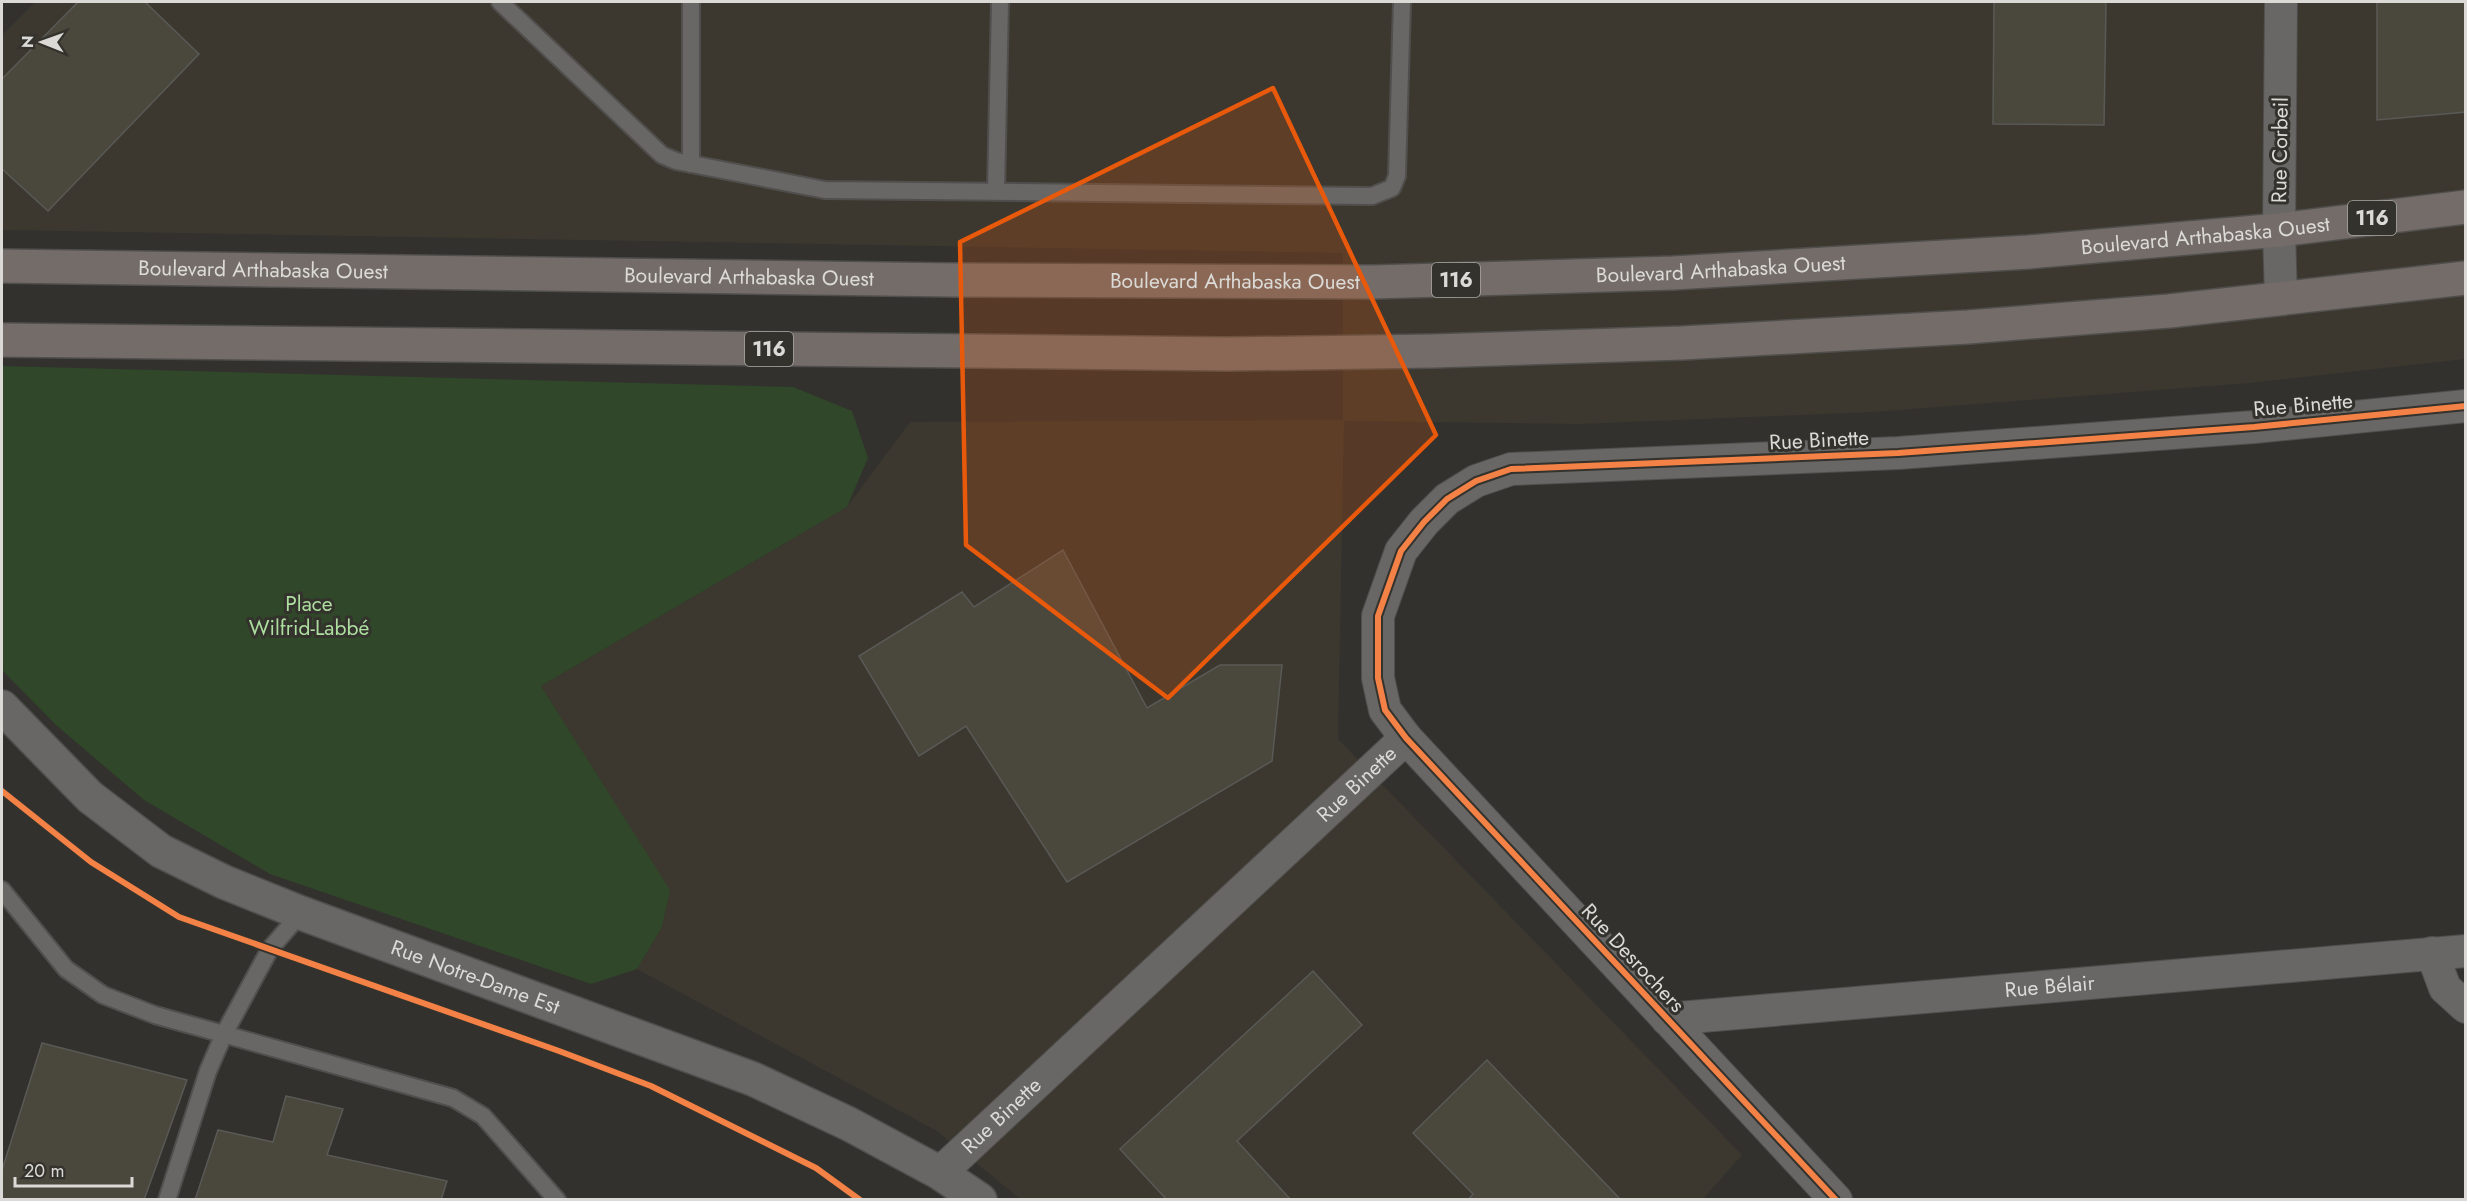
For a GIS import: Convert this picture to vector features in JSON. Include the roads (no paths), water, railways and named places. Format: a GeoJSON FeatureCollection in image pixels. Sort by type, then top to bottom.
{"type":"FeatureCollection","features":[{"type":"Feature","properties":{"kind":"main road","name":"Boulevard Arthabaska Ouest"},"geometry":{"type":"LineString","coordinates":[[2,267],[954,280],[1373,282],[1685,273],[2029,252],[2279,230],[2466,207]]}},
{"type":"Feature","properties":{"kind":"main road","name":"116"},"geometry":{"type":"LineString","coordinates":[[2,340],[1216,354],[1433,351],[1682,343],[1968,327],[2281,299],[2466,278]]}},
{"type":"Feature","properties":{"kind":"street","name":"Rue Corbeil"},"geometry":{"type":"LineString","coordinates":[[2281,2],[2279,230],[2281,299]]}},
{"type":"Feature","properties":{"kind":"street","name":"Rue Binette"},"geometry":{"type":"LineString","coordinates":[[955,1189],[1406,738],[1385,710],[1378,678],[1378,616],[1401,551],[1424,522],[1447,499],[1476,481],[1511,469],[1910,452],[2254,427],[2466,406]]}},
{"type":"Feature","properties":{"kind":"street","name":"Rue Notre-Dame Est"},"geometry":{"type":"LineString","coordinates":[[2,708],[90,797],[161,851],[224,882],[301,913],[753,1079],[849,1124],[955,1189]]}},
{"type":"Feature","properties":{"kind":"street","name":"Rue Desrochers"},"geometry":{"type":"LineString","coordinates":[[1406,738],[1836,1200]]}},
{"type":"Feature","properties":{"kind":"street","name":"Rue Bélair"},"geometry":{"type":"LineString","coordinates":[[1667,1019],[2466,951]]}},
{"type":"Feature","properties":{"kind":"street"},"geometry":{"type":"LineString","coordinates":[[2432,953],[2445,988],[2466,1007]]}},
{"type":"Feature","properties":{"kind":"lane"},"geometry":{"type":"LineString","coordinates":[[500,2],[662,155],[676,161],[825,190],[1372,196],[1392,188],[1397,176],[1402,2]]}},
{"type":"Feature","properties":{"kind":"lane"},"geometry":{"type":"LineString","coordinates":[[690,2],[691,164]]}},
{"type":"Feature","properties":{"kind":"lane"},"geometry":{"type":"LineString","coordinates":[[996,191],[1000,2]]}},
{"type":"Feature","properties":{"kind":"lane"},"geometry":{"type":"LineString","coordinates":[[2,890],[66,969],[103,995],[155,1015],[453,1098],[483,1116],[557,1200]]}},
{"type":"Feature","properties":{"kind":"lane"},"geometry":{"type":"LineString","coordinates":[[167,1200],[208,1071],[224,1034],[270,949],[301,913]]}},
{"type":"Feature","properties":{"kind":"park label","name":"Place Wilfrid-Labbé"},"geometry":{"type":"Point","coordinates":[309,616]}}]}
